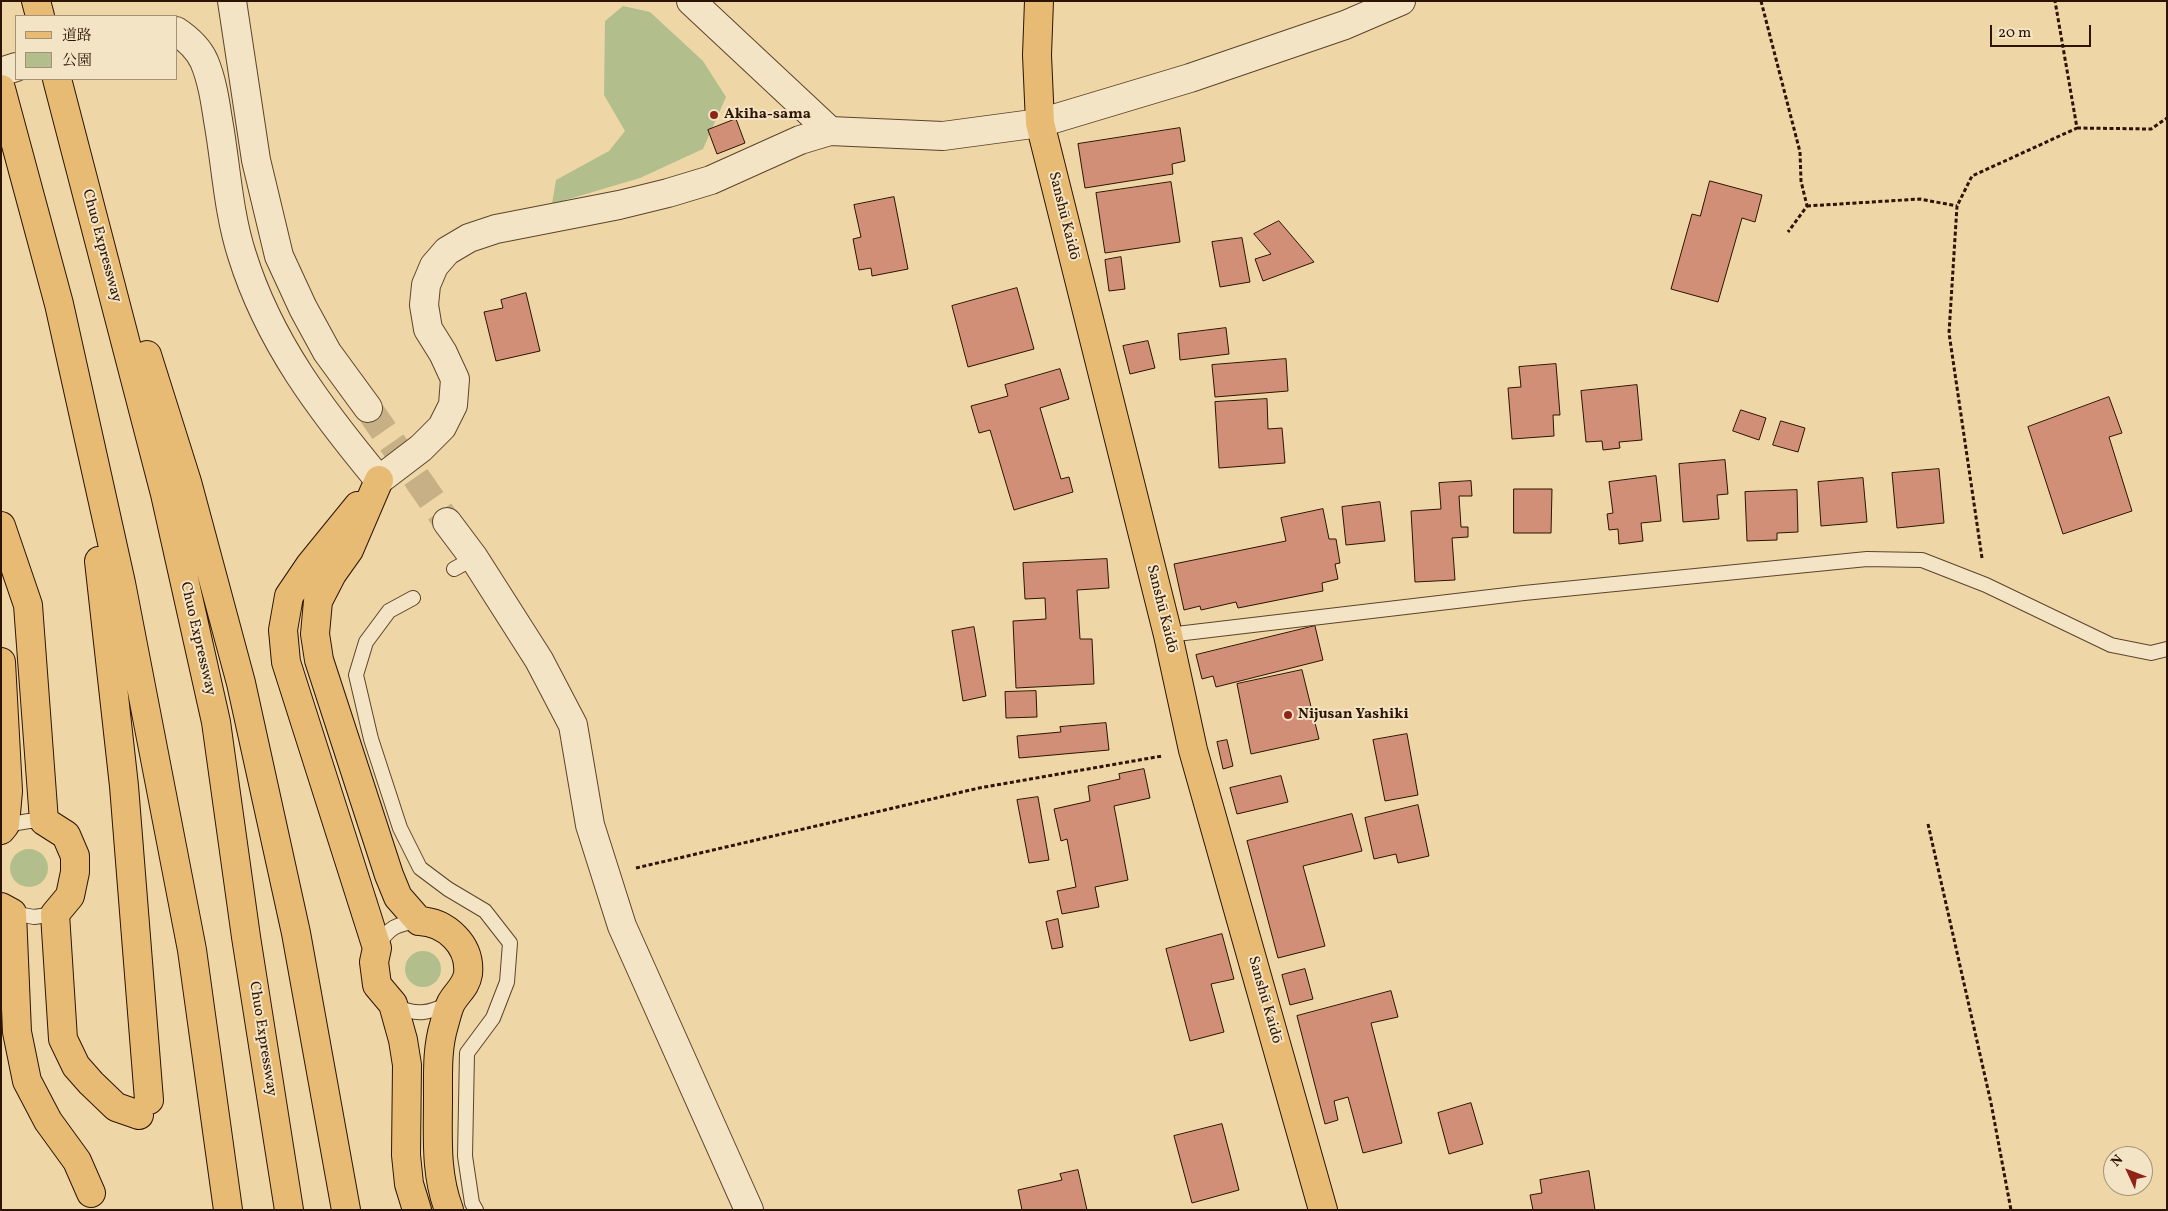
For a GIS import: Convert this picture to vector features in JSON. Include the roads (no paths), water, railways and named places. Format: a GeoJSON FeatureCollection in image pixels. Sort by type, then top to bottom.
{"type":"FeatureCollection","features":[{"type":"Feature","properties":{"kind":"main road"},"geometry":{"type":"LineString","coordinates":[[36,1],[40,15]]}},
{"type":"Feature","properties":{"kind":"main road","name":"Sanshū Kaidō"},"geometry":{"type":"LineString","coordinates":[[1039,1],[1037,55],[1040,123],[1168,635],[1193,750],[1323,1210]]}},
{"type":"Feature","properties":{"kind":"main road","name":"Chuo Expressway"},"geometry":{"type":"LineString","coordinates":[[57,80],[104,255],[164,494],[216,722],[246,937],[289,1210]]}},
{"type":"Feature","properties":{"kind":"main road"},"geometry":{"type":"LineString","coordinates":[[1,89],[59,304],[121,583],[192,950],[228,1210]]}},
{"type":"Feature","properties":{"kind":"main road"},"geometry":{"type":"LineString","coordinates":[[104,255],[143,341],[187,482],[241,684],[296,934],[346,1210]]}},
{"type":"Feature","properties":{"kind":"main road"},"geometry":{"type":"LineString","coordinates":[[1,526],[28,605],[44,821],[66,835],[75,856],[75,872],[70,896],[55,914],[63,1039],[76,1066],[116,1107],[144,1108],[124,786],[104,595],[59,304]]}},
{"type":"Feature","properties":{"kind":"main road"},"geometry":{"type":"LineString","coordinates":[[379,480],[349,550],[332,574],[318,601],[314,634],[319,660],[389,875],[398,897],[419,921],[431,922],[446,928],[458,941],[465,954],[468,973],[463,988],[451,1002],[439,1046],[437,1160],[442,1191],[449,1210]]}},
{"type":"Feature","properties":{"kind":"main road"},"geometry":{"type":"LineString","coordinates":[[379,480],[310,565],[289,596],[283,630],[286,662],[377,948],[374,968],[377,985],[393,1004],[404,1040],[407,1065],[406,1155],[410,1184],[417,1210]]}},
{"type":"Feature","properties":{"kind":"main road"},"geometry":{"type":"LineString","coordinates":[[1,662],[8,791],[3,827]]}},
{"type":"Feature","properties":{"kind":"main road"},"geometry":{"type":"LineString","coordinates":[[6,910],[17,1032],[27,1081],[48,1120],[77,1161],[91,1193]]}},
{"type":"Feature","properties":{"kind":"street"},"geometry":{"type":"LineString","coordinates":[[232,1],[256,160],[279,256],[303,308],[327,352],[368,408]]}},
{"type":"Feature","properties":{"kind":"street"},"geometry":{"type":"LineString","coordinates":[[691,1],[830,131]]}},
{"type":"Feature","properties":{"kind":"street"},"geometry":{"type":"LineString","coordinates":[[178,32],[190,40],[204,60],[213,90],[233,219],[242,254],[261,304],[276,337],[313,397],[379,480],[422,448],[442,427],[453,405],[455,379],[428,330],[424,305],[426,285],[434,266],[448,251],[469,238],[496,229],[619,205],[702,182],[800,140],[830,131],[943,136],[1040,123],[1190,78],[1345,25],[1401,1]]}},
{"type":"Feature","properties":{"kind":"street"},"geometry":{"type":"LineString","coordinates":[[1,72],[15,67]]}},
{"type":"Feature","properties":{"kind":"street"},"geometry":{"type":"LineString","coordinates":[[447,522],[464,563],[539,660],[573,726],[590,825],[622,926],[749,1210]]}},
{"type":"Feature","properties":{"kind":"lane"},"geometry":{"type":"LineString","coordinates":[[1168,635],[1524,593],[1867,559],[1922,560],[1986,585],[2110,645],[2151,652],[2167,649]]}},
{"type":"Feature","properties":{"kind":"lane"},"geometry":{"type":"LineString","coordinates":[[413,598],[389,611],[366,642],[356,675],[371,739],[400,828],[420,868],[448,889],[485,911],[510,943],[507,982],[493,1018],[467,1053],[465,1156],[472,1203],[476,1210]]}},
{"type":"Feature","properties":{"kind":"lane"},"geometry":{"type":"LineString","coordinates":[[3,827],[29,821],[44,821]]}},
{"type":"Feature","properties":{"kind":"lane"},"geometry":{"type":"LineString","coordinates":[[6,910],[34,917],[55,914]]}},
{"type":"Feature","properties":{"kind":"lane"},"geometry":{"type":"LineString","coordinates":[[377,948],[385,934],[393,927],[403,923],[419,921]]}},
{"type":"Feature","properties":{"kind":"lane"},"geometry":{"type":"LineString","coordinates":[[393,1004],[408,1011],[424,1013],[451,1002]]}},
{"type":"Feature","properties":{"kind":"tunnel"},"geometry":{"type":"LineString","coordinates":[[368,408],[447,522]]}},
{"type":"Feature","properties":{"kind":"place","name":"Akiha-sama"},"geometry":{"type":"Point","coordinates":[714,115]}},
{"type":"Feature","properties":{"kind":"place","name":"Nijusan Yashiki"},"geometry":{"type":"Point","coordinates":[1288,715]}}]}
